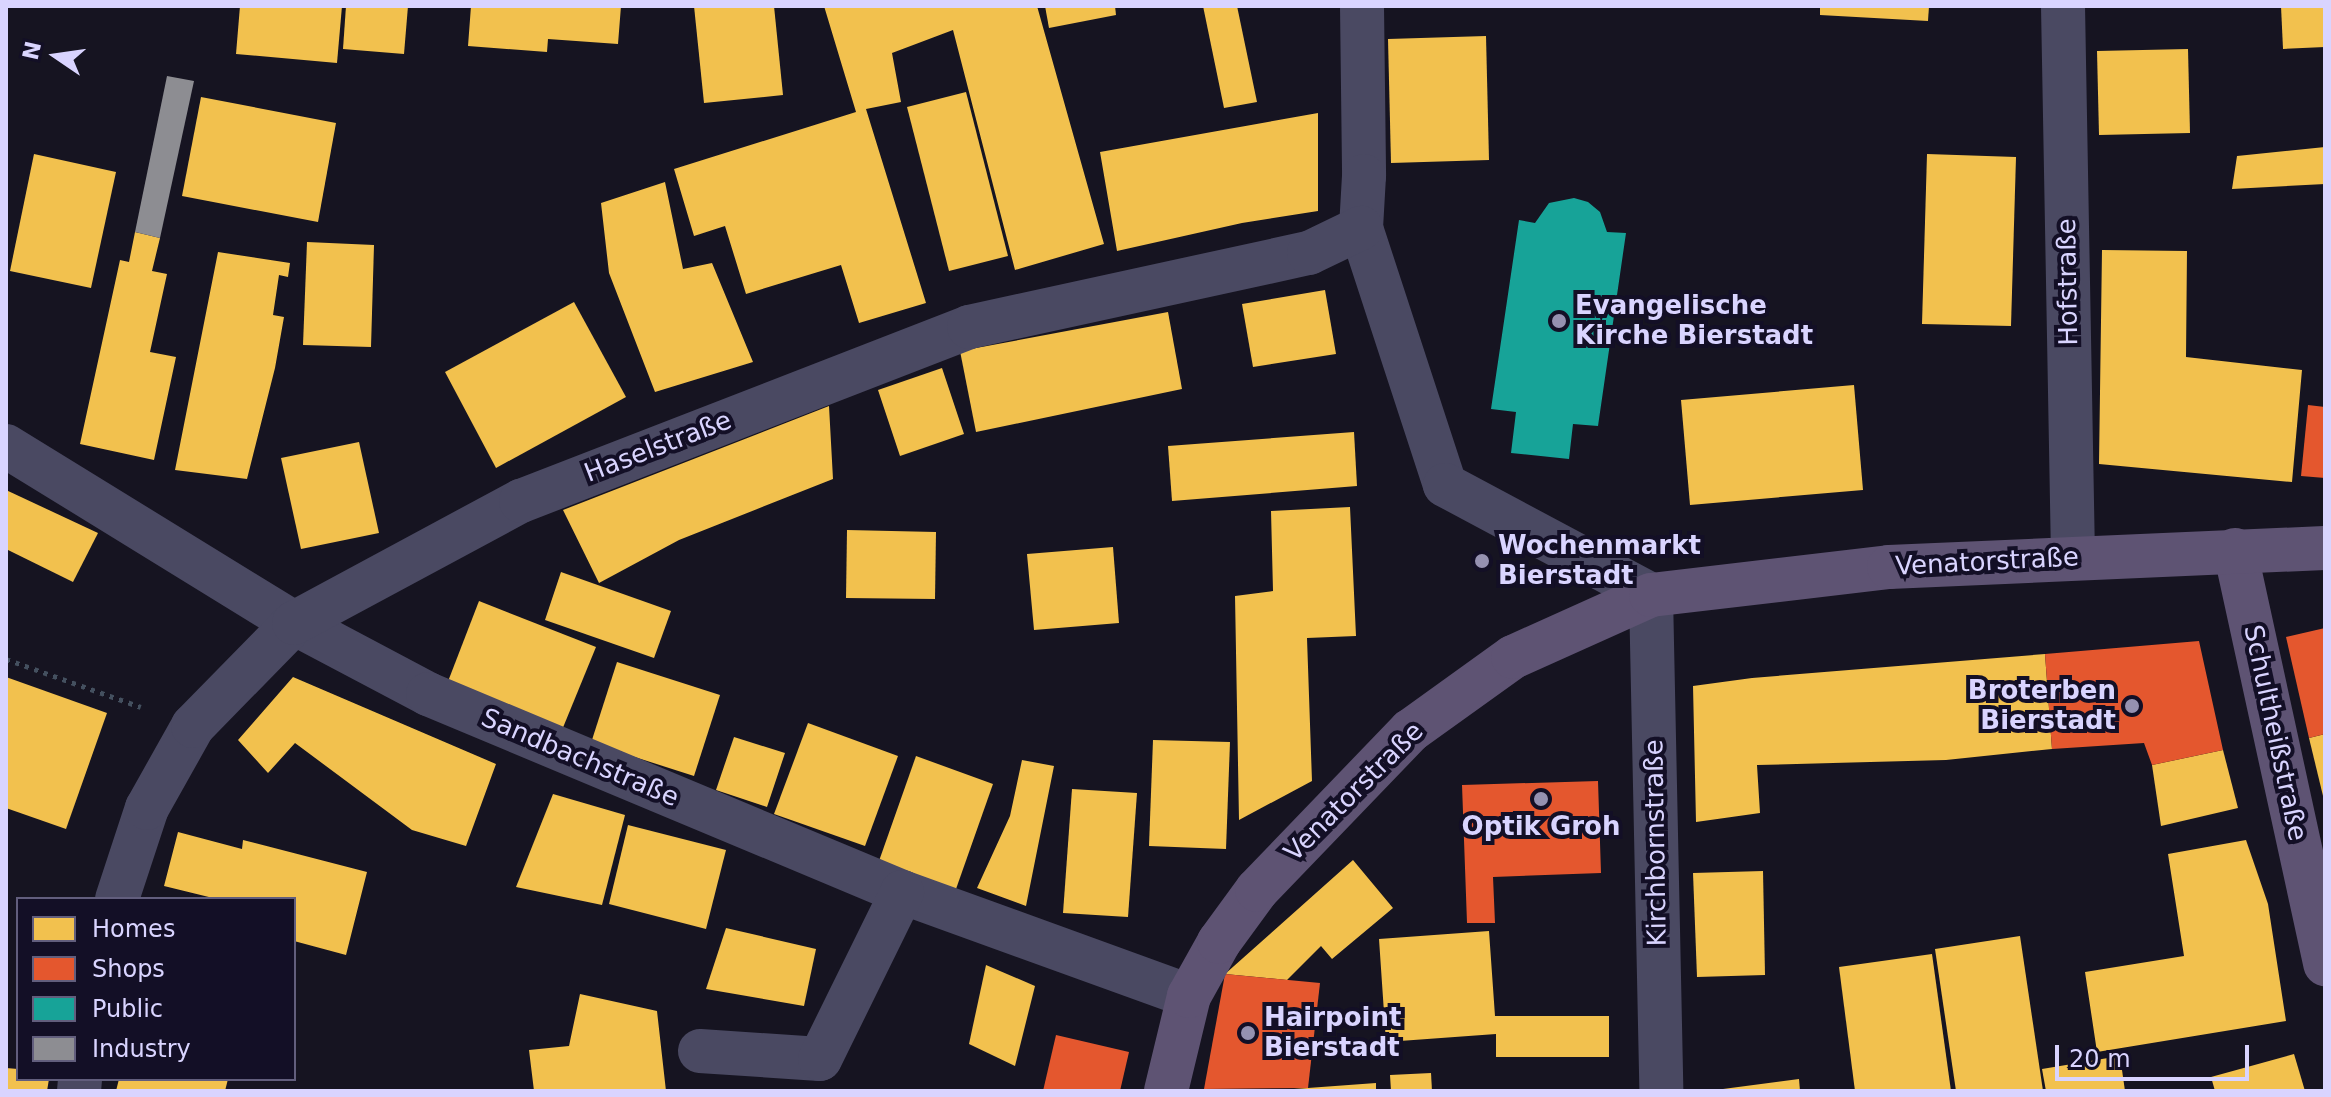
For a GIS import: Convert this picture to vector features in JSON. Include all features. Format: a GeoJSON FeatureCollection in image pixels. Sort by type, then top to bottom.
{"type":"FeatureCollection","features":[{"type":"Feature","properties":{"kind":"main road","name":"Venatorstraße"},"geometry":{"type":"LineString","coordinates":[[1166,1091],[1189,996],[1219,942],[1257,890],[1410,731],[1513,657],[1651,595],[1889,567],[2325,548]]}},
{"type":"Feature","properties":{"kind":"main road","name":"Schultheißstraße"},"geometry":{"type":"LineString","coordinates":[[2235,550],[2325,964]]}},
{"type":"Feature","properties":{"kind":"street"},"geometry":{"type":"LineString","coordinates":[[1362,6],[1364,176],[1361,228],[1445,485],[1651,595]]}},
{"type":"Feature","properties":{"kind":"street","name":"Hofstraße"},"geometry":{"type":"LineString","coordinates":[[2063,6],[2073,558]]}},
{"type":"Feature","properties":{"kind":"street","name":"Haselstraße"},"geometry":{"type":"LineString","coordinates":[[118,897],[147,808],[193,726],[294,623],[521,501],[969,327],[1309,253],[1361,228]]}},
{"type":"Feature","properties":{"kind":"street","name":"Sandbachstraße"},"geometry":{"type":"LineString","coordinates":[[6,446],[294,623],[428,694],[902,892],[1189,996]]}},
{"type":"Feature","properties":{"kind":"street","name":"Kirchbornstraße"},"geometry":{"type":"LineString","coordinates":[[1651,595],[1661,1091]]}},
{"type":"Feature","properties":{"kind":"street"},"geometry":{"type":"LineString","coordinates":[[700,1051],[820,1059],[902,892]]}},
{"type":"Feature","properties":{"kind":"path"},"geometry":{"type":"LineString","coordinates":[[6,659],[193,726]]}},
{"type":"Feature","properties":{"kind":"building: Homes"},"geometry":{"type":"Polygon","coordinates":[[[240,6],[342,6],[337,63],[236,54],[240,6]]]}},
{"type":"Feature","properties":{"kind":"building: Homes"},"geometry":{"type":"Polygon","coordinates":[[[346,6],[408,6],[404,54],[343,49],[346,6]]]}},
{"type":"Feature","properties":{"kind":"building: Homes"},"geometry":{"type":"Polygon","coordinates":[[[471,6],[621,6],[618,44],[548,39],[547,52],[468,46],[471,6]]]}},
{"type":"Feature","properties":{"kind":"building: Homes"},"geometry":{"type":"Polygon","coordinates":[[[694,6],[774,6],[783,95],[704,103],[694,6]]]}},
{"type":"Feature","properties":{"kind":"building: Homes"},"geometry":{"type":"Polygon","coordinates":[[[824,6],[1037,6],[1104,244],[1015,270],[953,30],[892,53],[901,102],[866,109],[926,303],[859,323],[841,265],[746,294],[725,226],[694,236],[674,169],[856,112],[824,6]]]}},
{"type":"Feature","properties":{"kind":"building: Homes"},"geometry":{"type":"Polygon","coordinates":[[[1045,6],[1115,6],[1116,15],[1049,28],[1045,6]]]}},
{"type":"Feature","properties":{"kind":"building: Homes"},"geometry":{"type":"Polygon","coordinates":[[[1203,6],[1237,6],[1257,102],[1224,108],[1203,6]]]}},
{"type":"Feature","properties":{"kind":"building: Homes"},"geometry":{"type":"Polygon","coordinates":[[[1820,6],[1929,6],[1928,21],[1820,15],[1820,6]]]}},
{"type":"Feature","properties":{"kind":"building: Homes"},"geometry":{"type":"Polygon","coordinates":[[[2281,6],[2325,6],[2325,47],[2283,49],[2281,6]]]}},
{"type":"Feature","properties":{"kind":"building: Homes"},"geometry":{"type":"Polygon","coordinates":[[[1486,36],[1489,160],[1391,163],[1388,39],[1486,36]]]}},
{"type":"Feature","properties":{"kind":"building: Homes"},"geometry":{"type":"Polygon","coordinates":[[[2188,49],[2190,133],[2099,135],[2097,51],[2188,49]]]}},
{"type":"Feature","properties":{"kind":"building: Homes"},"geometry":{"type":"Polygon","coordinates":[[[966,92],[1008,256],[949,271],[907,107],[966,92]]]}},
{"type":"Feature","properties":{"kind":"building: Homes"},"geometry":{"type":"Polygon","coordinates":[[[201,97],[336,123],[318,222],[182,196],[201,97]]]}},
{"type":"Feature","properties":{"kind":"building: Homes"},"geometry":{"type":"Polygon","coordinates":[[[1318,113],[1318,211],[1242,223],[1117,251],[1100,152],[1318,113]]]}},
{"type":"Feature","properties":{"kind":"building: Homes"},"geometry":{"type":"Polygon","coordinates":[[[2325,147],[2325,184],[2232,189],[2237,156],[2325,147]]]}},
{"type":"Feature","properties":{"kind":"building: Homes"},"geometry":{"type":"Polygon","coordinates":[[[34,154],[116,172],[91,288],[10,271],[34,154]]]}},
{"type":"Feature","properties":{"kind":"building: Homes"},"geometry":{"type":"Polygon","coordinates":[[[1927,154],[2016,157],[2011,326],[1922,324],[1927,154]]]}},
{"type":"Feature","properties":{"kind":"building: Homes"},"geometry":{"type":"Polygon","coordinates":[[[665,182],[683,269],[712,263],[753,362],[655,392],[609,273],[601,203],[665,182]]]}},
{"type":"Feature","properties":{"kind":"building: Homes"},"geometry":{"type":"Polygon","coordinates":[[[135,232],[160,238],[152,271],[167,274],[150,352],[176,357],[154,460],[80,444],[120,260],[129,262],[135,232]]]}},
{"type":"Feature","properties":{"kind":"building: Homes"},"geometry":{"type":"Polygon","coordinates":[[[307,242],[374,245],[371,347],[303,345],[307,242]]]}},
{"type":"Feature","properties":{"kind":"building: Homes"},"geometry":{"type":"Polygon","coordinates":[[[2102,250],[2187,251],[2186,357],[2302,370],[2292,482],[2099,464],[2102,250]]]}},
{"type":"Feature","properties":{"kind":"building: Homes"},"geometry":{"type":"Polygon","coordinates":[[[218,252],[290,263],[288,277],[279,275],[273,315],[284,317],[275,368],[247,479],[175,470],[218,252]]]}},
{"type":"Feature","properties":{"kind":"building: Homes"},"geometry":{"type":"Polygon","coordinates":[[[1325,290],[1336,354],[1253,367],[1242,304],[1325,290]]]}},
{"type":"Feature","properties":{"kind":"building: Homes"},"geometry":{"type":"Polygon","coordinates":[[[574,302],[626,397],[496,468],[445,372],[574,302]]]}},
{"type":"Feature","properties":{"kind":"building: Homes"},"geometry":{"type":"Polygon","coordinates":[[[1168,312],[1182,389],[976,432],[960,351],[1168,312]]]}},
{"type":"Feature","properties":{"kind":"building: Homes"},"geometry":{"type":"Polygon","coordinates":[[[942,368],[964,434],[900,456],[878,390],[942,368]]]}},
{"type":"Feature","properties":{"kind":"building: Homes"},"geometry":{"type":"Polygon","coordinates":[[[1854,385],[1863,490],[1690,505],[1681,400],[1854,385]]]}},
{"type":"Feature","properties":{"kind":"building: Homes"},"geometry":{"type":"Polygon","coordinates":[[[829,406],[833,479],[679,540],[599,583],[563,510],[829,406]]]}},
{"type":"Feature","properties":{"kind":"building: Homes"},"geometry":{"type":"Polygon","coordinates":[[[1354,432],[1357,486],[1172,501],[1168,446],[1354,432]]]}},
{"type":"Feature","properties":{"kind":"building: Homes"},"geometry":{"type":"Polygon","coordinates":[[[359,442],[379,533],[301,549],[281,458],[359,442]]]}},
{"type":"Feature","properties":{"kind":"building: Homes"},"geometry":{"type":"Polygon","coordinates":[[[6,490],[98,533],[73,582],[6,549],[6,490]]]}},
{"type":"Feature","properties":{"kind":"building: Homes"},"geometry":{"type":"Polygon","coordinates":[[[1350,507],[1356,636],[1307,638],[1312,781],[1239,820],[1235,596],[1273,591],[1271,511],[1350,507]]]}},
{"type":"Feature","properties":{"kind":"building: Homes"},"geometry":{"type":"Polygon","coordinates":[[[847,530],[936,532],[935,599],[846,598],[847,530]]]}},
{"type":"Feature","properties":{"kind":"building: Homes"},"geometry":{"type":"Polygon","coordinates":[[[1113,547],[1119,623],[1034,630],[1027,554],[1113,547]]]}},
{"type":"Feature","properties":{"kind":"building: Homes"},"geometry":{"type":"Polygon","coordinates":[[[561,572],[671,611],[654,658],[545,620],[561,572]]]}},
{"type":"Feature","properties":{"kind":"building: Homes"},"geometry":{"type":"Polygon","coordinates":[[[479,601],[596,647],[562,730],[447,684],[479,601]]]}},
{"type":"Feature","properties":{"kind":"building: Homes"},"geometry":{"type":"Polygon","coordinates":[[[2045,654],[2052,749],[1946,760],[1757,765],[1760,813],[1696,822],[1693,686],[1752,678],[2045,654]]]}},
{"type":"Feature","properties":{"kind":"building: Homes"},"geometry":{"type":"Polygon","coordinates":[[[617,662],[720,695],[694,776],[591,743],[617,662]]]}},
{"type":"Feature","properties":{"kind":"building: Homes"},"geometry":{"type":"Polygon","coordinates":[[[6,677],[107,713],[66,829],[6,808],[6,677]]]}},
{"type":"Feature","properties":{"kind":"building: Homes"},"geometry":{"type":"Polygon","coordinates":[[[293,677],[496,764],[466,846],[412,830],[295,743],[268,773],[238,740],[293,677]]]}},
{"type":"Feature","properties":{"kind":"building: Homes"},"geometry":{"type":"Polygon","coordinates":[[[808,723],[898,756],[865,846],[774,814],[808,723]]]}},
{"type":"Feature","properties":{"kind":"building: Homes"},"geometry":{"type":"Polygon","coordinates":[[[2325,734],[2325,800],[2324,800],[2309,738],[2325,734]]]}},
{"type":"Feature","properties":{"kind":"building: Homes"},"geometry":{"type":"Polygon","coordinates":[[[734,737],[785,753],[767,807],[716,790],[734,737]]]}},
{"type":"Feature","properties":{"kind":"building: Homes"},"geometry":{"type":"Polygon","coordinates":[[[1153,740],[1230,742],[1226,849],[1149,846],[1153,740]]]}},
{"type":"Feature","properties":{"kind":"building: Homes"},"geometry":{"type":"Polygon","coordinates":[[[2223,750],[2238,808],[2161,826],[2152,765],[2223,750]]]}},
{"type":"Feature","properties":{"kind":"building: Homes"},"geometry":{"type":"Polygon","coordinates":[[[916,756],[993,784],[956,889],[879,861],[916,756]]]}},
{"type":"Feature","properties":{"kind":"building: Homes"},"geometry":{"type":"Polygon","coordinates":[[[1022,760],[1054,766],[1026,906],[977,888],[1010,816],[1022,760]]]}},
{"type":"Feature","properties":{"kind":"building: Homes"},"geometry":{"type":"Polygon","coordinates":[[[1072,789],[1137,793],[1128,917],[1063,913],[1072,789]]]}},
{"type":"Feature","properties":{"kind":"building: Homes"},"geometry":{"type":"Polygon","coordinates":[[[553,794],[625,815],[602,905],[516,887],[553,794]]]}},
{"type":"Feature","properties":{"kind":"building: Homes"},"geometry":{"type":"Polygon","coordinates":[[[628,825],[726,850],[706,929],[609,904],[628,825]]]}},
{"type":"Feature","properties":{"kind":"building: Homes"},"geometry":{"type":"Polygon","coordinates":[[[178,832],[242,849],[243,840],[367,872],[346,955],[296,942],[296,897],[209,897],[164,886],[178,832]]]}},
{"type":"Feature","properties":{"kind":"building: Homes"},"geometry":{"type":"Polygon","coordinates":[[[2246,840],[2268,904],[2286,1021],[2097,1052],[2085,972],[2184,956],[2168,854],[2246,840]]]}},
{"type":"Feature","properties":{"kind":"building: Homes"},"geometry":{"type":"Polygon","coordinates":[[[1353,860],[1393,908],[1332,959],[1321,946],[1287,980],[1225,974],[1353,860]]]}},
{"type":"Feature","properties":{"kind":"building: Homes"},"geometry":{"type":"Polygon","coordinates":[[[1763,871],[1765,975],[1697,977],[1693,873],[1763,871]]]}},
{"type":"Feature","properties":{"kind":"building: Homes"},"geometry":{"type":"Polygon","coordinates":[[[726,928],[816,949],[804,1006],[706,989],[726,928]]]}},
{"type":"Feature","properties":{"kind":"building: Homes"},"geometry":{"type":"Polygon","coordinates":[[[1489,931],[1495,1016],[1609,1016],[1609,1057],[1496,1057],[1496,1034],[1386,1042],[1379,939],[1489,931]]]}},
{"type":"Feature","properties":{"kind":"building: Homes"},"geometry":{"type":"Polygon","coordinates":[[[2020,936],[2043,1091],[1956,1091],[1935,949],[2020,936]]]}},
{"type":"Feature","properties":{"kind":"building: Homes"},"geometry":{"type":"Polygon","coordinates":[[[1932,954],[1951,1091],[1855,1091],[1839,967],[1932,954]]]}},
{"type":"Feature","properties":{"kind":"building: Homes"},"geometry":{"type":"Polygon","coordinates":[[[986,965],[1035,986],[1015,1066],[969,1044],[986,965]]]}},
{"type":"Feature","properties":{"kind":"building: Homes"},"geometry":{"type":"Polygon","coordinates":[[[580,994],[657,1011],[666,1091],[534,1091],[529,1050],[569,1046],[580,994]]]}},
{"type":"Feature","properties":{"kind":"building: Homes"},"geometry":{"type":"Polygon","coordinates":[[[2294,1054],[2305,1091],[2215,1091],[2211,1077],[2294,1054]]]}},
{"type":"Feature","properties":{"kind":"building: Homes"},"geometry":{"type":"Polygon","coordinates":[[[2120,1056],[2125,1091],[2046,1091],[2042,1069],[2120,1056]]]}},
{"type":"Feature","properties":{"kind":"building: Homes"},"geometry":{"type":"Polygon","coordinates":[[[6,1068],[16,1069],[16,1081],[49,1081],[47,1091],[6,1091],[6,1068]]]}},
{"type":"Feature","properties":{"kind":"building: Homes"},"geometry":{"type":"Polygon","coordinates":[[[1431,1073],[1432,1091],[1391,1091],[1390,1075],[1431,1073]]]}},
{"type":"Feature","properties":{"kind":"building: Homes"},"geometry":{"type":"Polygon","coordinates":[[[1799,1079],[1800,1091],[1723,1091],[1723,1089],[1799,1079]]]}},
{"type":"Feature","properties":{"kind":"building: Homes"},"geometry":{"type":"Polygon","coordinates":[[[118,1081],[228,1081],[225,1091],[116,1091],[118,1081]]]}},
{"type":"Feature","properties":{"kind":"building: Homes"},"geometry":{"type":"Polygon","coordinates":[[[1376,1083],[1376,1091],[1294,1089],[1376,1083]]]}},
{"type":"Feature","properties":{"kind":"building: Shops"},"geometry":{"type":"Polygon","coordinates":[[[2308,405],[2325,407],[2325,478],[2301,476],[2308,405]]]}},
{"type":"Feature","properties":{"kind":"building: Shops"},"geometry":{"type":"Polygon","coordinates":[[[2325,628],[2325,734],[2309,738],[2286,637],[2325,628]]]}},
{"type":"Feature","properties":{"kind":"building: Shops"},"geometry":{"type":"Polygon","coordinates":[[[2199,641],[2223,750],[2152,765],[2144,743],[2052,749],[2045,654],[2199,641]]]}},
{"type":"Feature","properties":{"kind":"building: Shops"},"geometry":{"type":"Polygon","coordinates":[[[1598,781],[1601,873],[1493,877],[1495,923],[1467,923],[1462,785],[1598,781]]]}},
{"type":"Feature","properties":{"kind":"building: Shops"},"geometry":{"type":"Polygon","coordinates":[[[1225,974],[1320,983],[1308,1088],[1204,1089],[1225,974]]]}},
{"type":"Feature","properties":{"kind":"building: Shops"},"geometry":{"type":"Polygon","coordinates":[[[1056,1035],[1129,1052],[1120,1091],[1043,1091],[1056,1035]]]}},
{"type":"Feature","properties":{"kind":"building: Public","name":"Evangelische Kirche Bierstadt"},"geometry":{"type":"Polygon","coordinates":[[[1574,198],[1588,202],[1600,212],[1607,232],[1626,233],[1598,426],[1573,424],[1569,459],[1511,453],[1516,412],[1491,409],[1519,220],[1535,223],[1549,203],[1574,198]]]}},
{"type":"Feature","properties":{"kind":"building: Industry"},"geometry":{"type":"Polygon","coordinates":[[[167,76],[194,81],[160,238],[135,232],[167,76]]]}},
{"type":"Feature","properties":{"kind":"place","name":"Evangelische Kirche Bierstadt"},"geometry":{"type":"Point","coordinates":[1559,321]}},
{"type":"Feature","properties":{"kind":"place","name":"Wochenmarkt Bierstadt"},"geometry":{"type":"Point","coordinates":[1482,561]}},
{"type":"Feature","properties":{"kind":"place","name":"Broterben Bierstadt"},"geometry":{"type":"Point","coordinates":[2132,706]}},
{"type":"Feature","properties":{"kind":"place","name":"Optik Groh"},"geometry":{"type":"Point","coordinates":[1541,799]}},
{"type":"Feature","properties":{"kind":"place","name":"Hairpoint Bierstadt"},"geometry":{"type":"Point","coordinates":[1248,1033]}}]}
